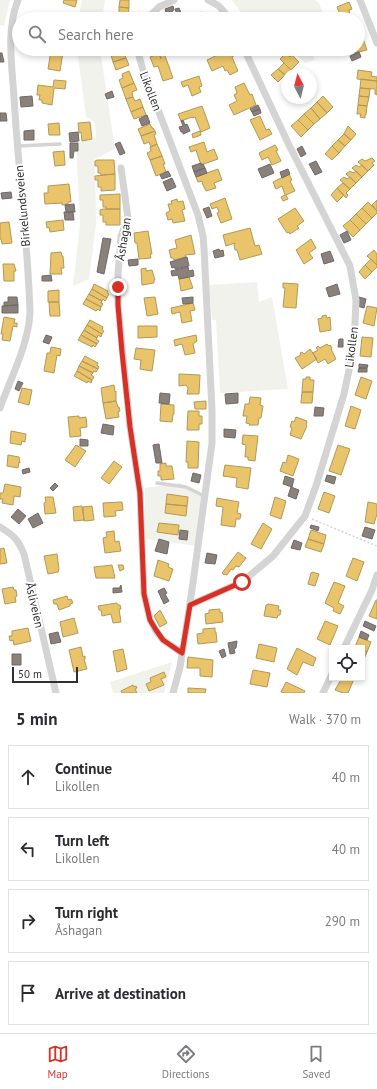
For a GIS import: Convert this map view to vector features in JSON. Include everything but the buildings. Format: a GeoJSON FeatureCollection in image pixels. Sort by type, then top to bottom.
{"type":"FeatureCollection","features":[{"type":"Feature","properties":{"kind":"street","name":"Birkelundsveien"},"geometry":{"type":"LineString","coordinates":[[14,12],[18,0]]}},
{"type":"Feature","properties":{"kind":"street"},"geometry":{"type":"LineString","coordinates":[[154,12],[159,7],[174,0]]}},
{"type":"Feature","properties":{"kind":"street"},"geometry":{"type":"LineString","coordinates":[[360,0],[365,12]]}},
{"type":"Feature","properties":{"kind":"street"},"geometry":{"type":"LineString","coordinates":[[212,1],[224,12]]}},
{"type":"Feature","properties":{"kind":"street"},"geometry":{"type":"LineString","coordinates":[[365,13],[377,43]]}},
{"type":"Feature","properties":{"kind":"street","name":"Birkelundsveien"},"geometry":{"type":"LineString","coordinates":[[0,408],[24,347],[30,323],[30,298],[17,146],[11,45],[12,26]]}},
{"type":"Feature","properties":{"kind":"street","name":"Likollen"},"geometry":{"type":"LineString","coordinates":[[140,56],[143,70],[195,207],[203,236],[213,425],[212,443],[190,605],[182,653],[173,693]]}},
{"type":"Feature","properties":{"kind":"street","name":"Likollen"},"geometry":{"type":"LineString","coordinates":[[190,605],[242,582],[273,556],[305,516],[316,486],[344,394],[354,346],[356,300],[350,266],[289,145],[247,56]]}},
{"type":"Feature","properties":{"kind":"street","name":"Åshagan"},"geometry":{"type":"LineString","coordinates":[[121,168],[128,218],[121,236],[118,273],[118,305],[130,427],[140,493],[144,594],[150,620],[156,630],[163,640],[182,653]]}},
{"type":"Feature","properties":{"kind":"street","name":"Åsliveien"},"geometry":{"type":"LineString","coordinates":[[0,527],[14,536],[20,544],[24,554],[56,693]]}},
{"type":"Feature","properties":{"kind":"street"},"geometry":{"type":"LineString","coordinates":[[345,645],[372,590],[377,575]]}},
{"type":"Feature","properties":{"kind":"street"},"geometry":{"type":"LineString","coordinates":[[323,693],[329,680]]}},
{"type":"Feature","properties":{"kind":"lane"},"geometry":{"type":"LineString","coordinates":[[17,146],[60,144]]}},
{"type":"Feature","properties":{"kind":"lane"},"geometry":{"type":"LineString","coordinates":[[156,483],[186,488],[205,496]]}},
{"type":"Feature","properties":{"kind":"path"},"geometry":{"type":"LineString","coordinates":[[305,516],[377,546]]}},
{"type":"Feature","properties":{"kind":"shaded area"},"geometry":{"type":"Polygon","coordinates":[[[0,0],[10,0],[4,26],[0,25],[0,0]]]}},
{"type":"Feature","properties":{"kind":"shaded area"},"geometry":{"type":"Polygon","coordinates":[[[82,0],[105,0],[103,12],[79,12],[82,0]]]}},
{"type":"Feature","properties":{"kind":"shaded area"},"geometry":{"type":"Polygon","coordinates":[[[232,0],[315,0],[319,3],[322,12],[241,12],[232,0]]]}},
{"type":"Feature","properties":{"kind":"shaded area"},"geometry":{"type":"Polygon","coordinates":[[[78,56],[101,56],[115,149],[95,159],[96,224],[89,279],[73,286],[80,224],[76,143],[96,138],[95,123],[86,116],[78,56]]]}},
{"type":"Feature","properties":{"kind":"shaded area"},"geometry":{"type":"Polygon","coordinates":[[[298,56],[314,56],[315,60],[305,63],[298,56]]]}},
{"type":"Feature","properties":{"kind":"shaded area"},"geometry":{"type":"Polygon","coordinates":[[[257,282],[259,302],[272,297],[288,389],[220,393],[216,320],[212,320],[209,285],[257,282]]]}},
{"type":"Feature","properties":{"kind":"shaded area"},"geometry":{"type":"Polygon","coordinates":[[[180,483],[206,497],[197,546],[145,539],[145,488],[180,483]]]}},
{"type":"Feature","properties":{"kind":"shaded area"},"geometry":{"type":"Polygon","coordinates":[[[172,662],[164,693],[113,693],[110,682],[172,662]]]}},
{"type":"Feature","properties":{"kind":"route"},"geometry":{"type":"LineString","coordinates":[[118,287],[118,305],[127,399],[140,493],[144,594],[150,620],[163,640],[182,653],[190,605],[242,582]]}}]}
